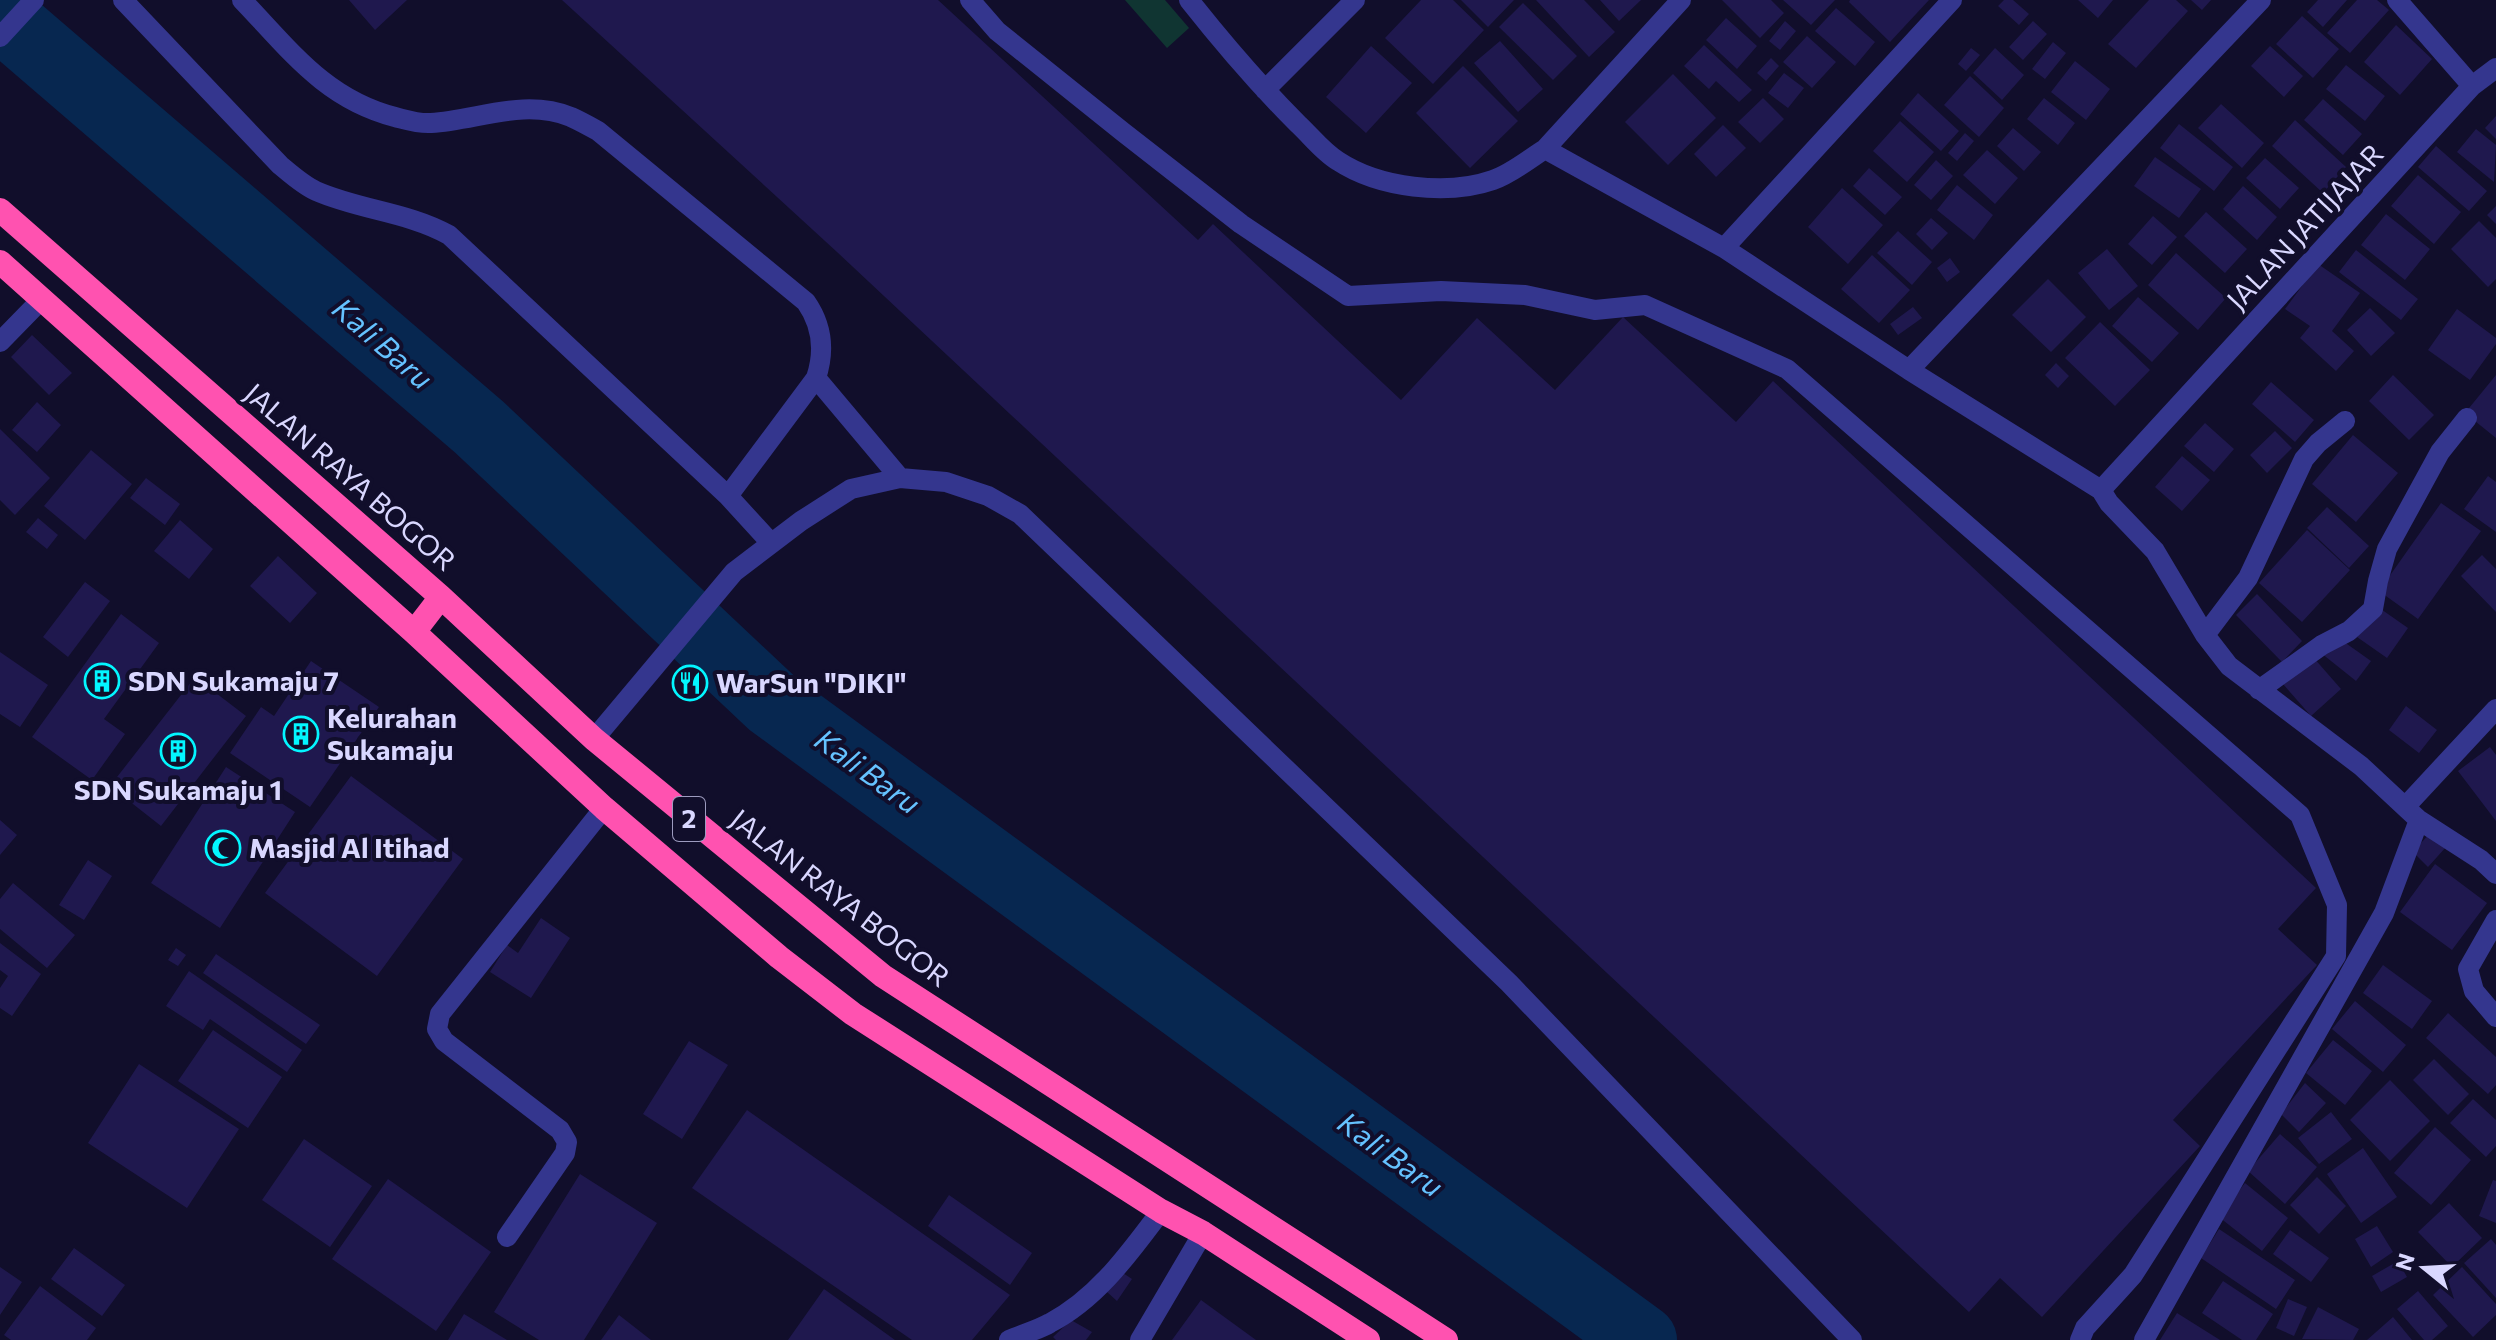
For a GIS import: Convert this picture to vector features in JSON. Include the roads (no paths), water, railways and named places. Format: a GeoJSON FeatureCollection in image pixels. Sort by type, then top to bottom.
{"type":"FeatureCollection","features":[{"type":"Feature","properties":{"kind":"highway","name":"JALAN RAYA BOGOR"},"geometry":{"type":"LineString","coordinates":[[0,210],[441,597],[594,739],[883,976],[1446,1340]]}},
{"type":"Feature","properties":{"kind":"highway","name":"2"},"geometry":{"type":"LineString","coordinates":[[0,262],[414,632],[604,808],[769,948],[853,1014],[1368,1340]]}},
{"type":"Feature","properties":{"kind":"highway"},"geometry":{"type":"LineString","coordinates":[[414,632],[441,597]]}},
{"type":"Feature","properties":{"kind":"street"},"geometry":{"type":"LineString","coordinates":[[0,37],[34,0]]}},
{"type":"Feature","properties":{"kind":"street"},"geometry":{"type":"LineString","coordinates":[[123,0],[280,165],[301,183],[332,197],[413,219],[449,235],[728,496],[771,543]]}},
{"type":"Feature","properties":{"kind":"street"},"geometry":{"type":"LineString","coordinates":[[242,0],[321,82],[347,99],[380,113],[429,124],[501,111],[535,110],[570,117],[598,131],[806,302],[819,325],[821,362],[816,378],[728,496]]}},
{"type":"Feature","properties":{"kind":"street"},"geometry":{"type":"LineString","coordinates":[[970,0],[997,31],[1217,206],[1348,296],[1441,291],[1525,295],[1595,310],[1645,305],[1787,369],[2300,815],[2337,905],[2336,956],[2133,1275],[2085,1328],[2080,1340]]}},
{"type":"Feature","properties":{"kind":"street"},"geometry":{"type":"LineString","coordinates":[[1189,0],[1265,90],[1337,161],[1381,179],[1442,187],[1468,186],[1494,180],[1545,149],[1681,0]]}},
{"type":"Feature","properties":{"kind":"street"},"geometry":{"type":"LineString","coordinates":[[1265,90],[1355,0]]}},
{"type":"Feature","properties":{"kind":"street"},"geometry":{"type":"LineString","coordinates":[[1724,248],[1952,0]]}},
{"type":"Feature","properties":{"kind":"street"},"geometry":{"type":"LineString","coordinates":[[1909,370],[2261,0]]}},
{"type":"Feature","properties":{"kind":"street"},"geometry":{"type":"LineString","coordinates":[[2397,0],[2472,86]]}},
{"type":"Feature","properties":{"kind":"street","name":"JALAN JATIJAJAR"},"geometry":{"type":"LineString","coordinates":[[2101,490],[2472,86],[2496,68]]}},
{"type":"Feature","properties":{"kind":"street"},"geometry":{"type":"LineString","coordinates":[[1545,149],[1724,248],[1909,370],[2101,490],[2109,503],[2155,551],[2205,635],[2229,666],[2361,766],[2412,814],[2481,860],[2496,874]]}},
{"type":"Feature","properties":{"kind":"street"},"geometry":{"type":"LineString","coordinates":[[0,342],[42,299]]}},
{"type":"Feature","properties":{"kind":"street"},"geometry":{"type":"LineString","coordinates":[[816,378],[900,478]]}},
{"type":"Feature","properties":{"kind":"street"},"geometry":{"type":"LineString","coordinates":[[2259,690],[2322,645],[2349,631],[2373,609],[2387,549],[2440,452],[2467,418]]}},
{"type":"Feature","properties":{"kind":"street"},"geometry":{"type":"LineString","coordinates":[[2205,635],[2248,578],[2304,459],[2345,421]]}},
{"type":"Feature","properties":{"kind":"street"},"geometry":{"type":"LineString","coordinates":[[594,739],[734,572],[851,489],[900,478],[953,483],[988,496],[1020,514],[1509,983],[1852,1340]]}},
{"type":"Feature","properties":{"kind":"street"},"geometry":{"type":"LineString","coordinates":[[2144,1340],[2384,913],[2412,814],[2496,709]]}},
{"type":"Feature","properties":{"kind":"street"},"geometry":{"type":"LineString","coordinates":[[507,1237],[565,1153],[567,1142],[560,1130],[444,1041],[437,1029],[440,1014],[604,808]]}},
{"type":"Feature","properties":{"kind":"street"},"geometry":{"type":"LineString","coordinates":[[2496,920],[2468,969],[2474,991],[2496,1017]]}},
{"type":"Feature","properties":{"kind":"street"},"geometry":{"type":"LineString","coordinates":[[1009,1340],[1051,1323],[1086,1298],[1121,1264],[1161,1211]]}},
{"type":"Feature","properties":{"kind":"street"},"geometry":{"type":"LineString","coordinates":[[1140,1340],[1203,1233]]}},
{"type":"Feature","properties":{"kind":"waterway","name":"Kali Baru"},"geometry":{"type":"LineString","coordinates":[[0,15],[479,427],[772,703],[1642,1340]]}},
{"type":"Feature","properties":{"kind":"place","name":"SDN Sukamaju 7"},"geometry":{"type":"Point","coordinates":[102,681]}},
{"type":"Feature","properties":{"kind":"place","name":"WarSun \"DIKI\""},"geometry":{"type":"Point","coordinates":[690,683]}},
{"type":"Feature","properties":{"kind":"place","name":"Kelurahan Sukamaju"},"geometry":{"type":"Point","coordinates":[301,734]}},
{"type":"Feature","properties":{"kind":"place","name":"SDN Sukamaju 1"},"geometry":{"type":"Point","coordinates":[178,751]}},
{"type":"Feature","properties":{"kind":"place","name":"Masjid Al Itihad"},"geometry":{"type":"Point","coordinates":[223,848]}}]}
